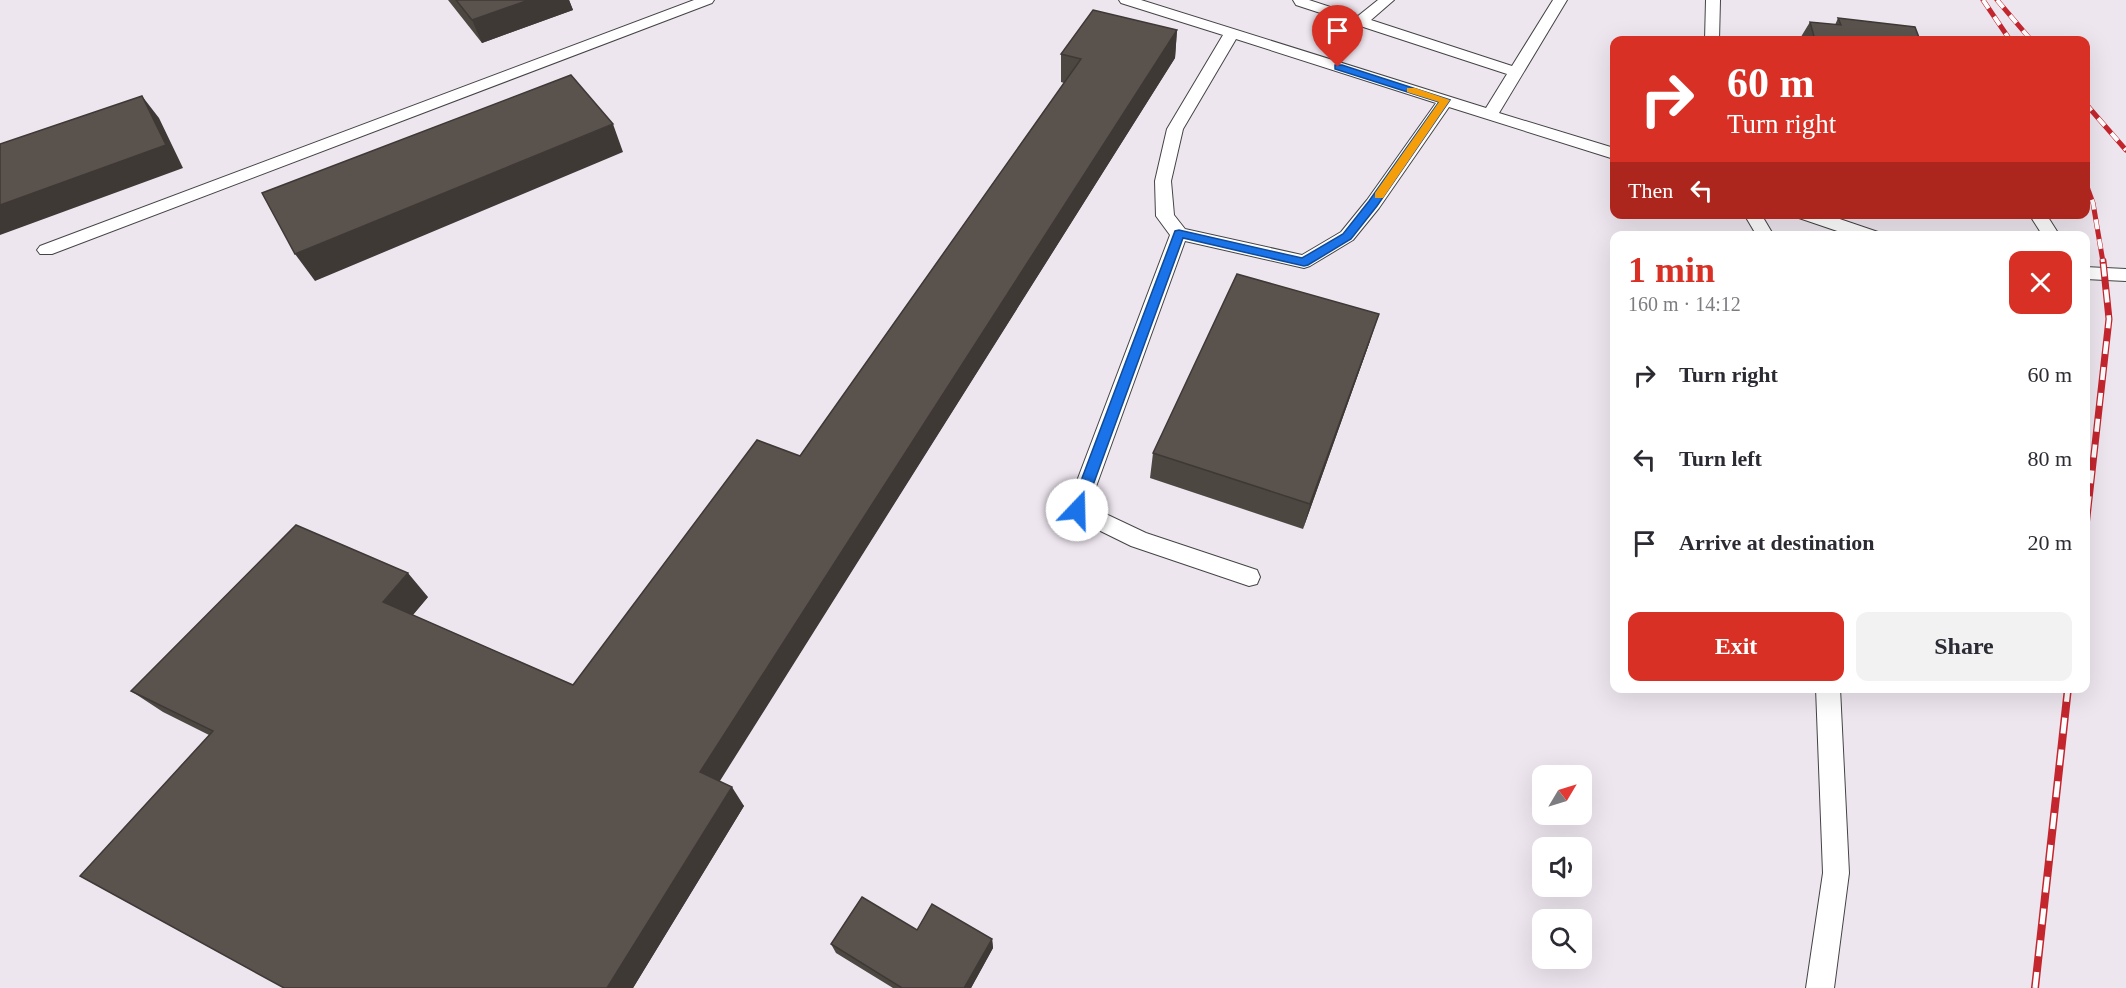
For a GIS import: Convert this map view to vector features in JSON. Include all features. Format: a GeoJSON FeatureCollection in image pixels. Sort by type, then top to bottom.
{"type":"FeatureCollection","features":[{"type":"Feature","properties":{"kind":"lane"},"geometry":{"type":"LineString","coordinates":[[46,250],[707,0]]}},
{"type":"Feature","properties":{"kind":"lane"},"geometry":{"type":"LineString","coordinates":[[1126,0],[1610,153]]}},
{"type":"Feature","properties":{"kind":"lane"},"geometry":{"type":"LineString","coordinates":[[1300,0],[1300,2],[1517,72]]}},
{"type":"Feature","properties":{"kind":"lane"},"geometry":{"type":"LineString","coordinates":[[1360,21],[1388,0]]}},
{"type":"Feature","properties":{"kind":"lane"},"geometry":{"type":"LineString","coordinates":[[1490,115],[1560,0]]}},
{"type":"Feature","properties":{"kind":"lane"},"geometry":{"type":"LineString","coordinates":[[1712,36],[1713,0]]}},
{"type":"Feature","properties":{"kind":"lane"},"geometry":{"type":"LineString","coordinates":[[1232,33],[1175,129],[1163,181],[1165,216],[1179,234],[1304,262],[1347,236],[1373,204],[1445,100]]}},
{"type":"Feature","properties":{"kind":"lane"},"geometry":{"type":"LineString","coordinates":[[1820,219],[1857,231]]}},
{"type":"Feature","properties":{"kind":"lane"},"geometry":{"type":"LineString","coordinates":[[1179,234],[1077,510],[1139,540],[1249,577]]}},
{"type":"Feature","properties":{"kind":"lane"},"geometry":{"type":"LineString","coordinates":[[2090,273],[2126,275]]}},
{"type":"Feature","properties":{"kind":"lane"},"geometry":{"type":"LineString","coordinates":[[1820,988],[1836,873],[1828,693]]}},
{"type":"Feature","properties":{"kind":"shaded area"},"geometry":{"type":"Polygon","coordinates":[[[0,0],[2126,0],[2126,988],[0,988],[0,0]]]}},
{"type":"Feature","properties":{"kind":"building"},"geometry":{"type":"Polygon","coordinates":[[[456,0],[529,0],[472,20],[456,0]]]}},
{"type":"Feature","properties":{"kind":"building"},"geometry":{"type":"Polygon","coordinates":[[[1093,10],[1177,30],[700,772],[732,787],[607,988],[284,988],[80,876],[213,731],[131,691],[296,525],[408,573],[383,602],[573,685],[757,440],[800,456],[1081,59],[1061,54],[1093,10]]]}},
{"type":"Feature","properties":{"kind":"building"},"geometry":{"type":"Polygon","coordinates":[[[1838,18],[1915,27],[1918,36],[1814,36],[1810,22],[1841,25],[1838,18]]]}},
{"type":"Feature","properties":{"kind":"building"},"geometry":{"type":"Polygon","coordinates":[[[571,75],[613,124],[295,254],[262,193],[571,75]]]}},
{"type":"Feature","properties":{"kind":"building"},"geometry":{"type":"Polygon","coordinates":[[[142,96],[166,145],[0,205],[0,144],[142,96]]]}},
{"type":"Feature","properties":{"kind":"building"},"geometry":{"type":"Polygon","coordinates":[[[1237,274],[1379,314],[1310,504],[1153,453],[1237,274]]]}},
{"type":"Feature","properties":{"kind":"building"},"geometry":{"type":"Polygon","coordinates":[[[862,897],[917,930],[932,904],[992,939],[964,988],[902,988],[831,944],[862,897]]]}},
{"type":"Feature","properties":{"kind":"railway"},"geometry":{"type":"LineString","coordinates":[[1983,0],[2007,36]]}},
{"type":"Feature","properties":{"kind":"railway"},"geometry":{"type":"LineString","coordinates":[[1997,0],[2028,36]]}},
{"type":"Feature","properties":{"kind":"railway"},"geometry":{"type":"LineString","coordinates":[[2090,109],[2126,150]]}},
{"type":"Feature","properties":{"kind":"railway"},"geometry":{"type":"LineString","coordinates":[[2090,195],[2103,262]]}},
{"type":"Feature","properties":{"kind":"railway"},"geometry":{"type":"LineString","coordinates":[[2090,490],[2109,319],[2103,261]]}},
{"type":"Feature","properties":{"kind":"railway"},"geometry":{"type":"LineString","coordinates":[[2035,988],[2067,693]]}},
{"type":"Feature","properties":{"kind":"slow traffic"},"geometry":{"type":"LineString","coordinates":[[1379,195],[1445,100],[1411,90]]}},
{"type":"Feature","properties":{"kind":"route"},"geometry":{"type":"LineString","coordinates":[[1077,510],[1179,234],[1304,262],[1347,236],[1373,204],[1445,100],[1338,67]]}}]}
